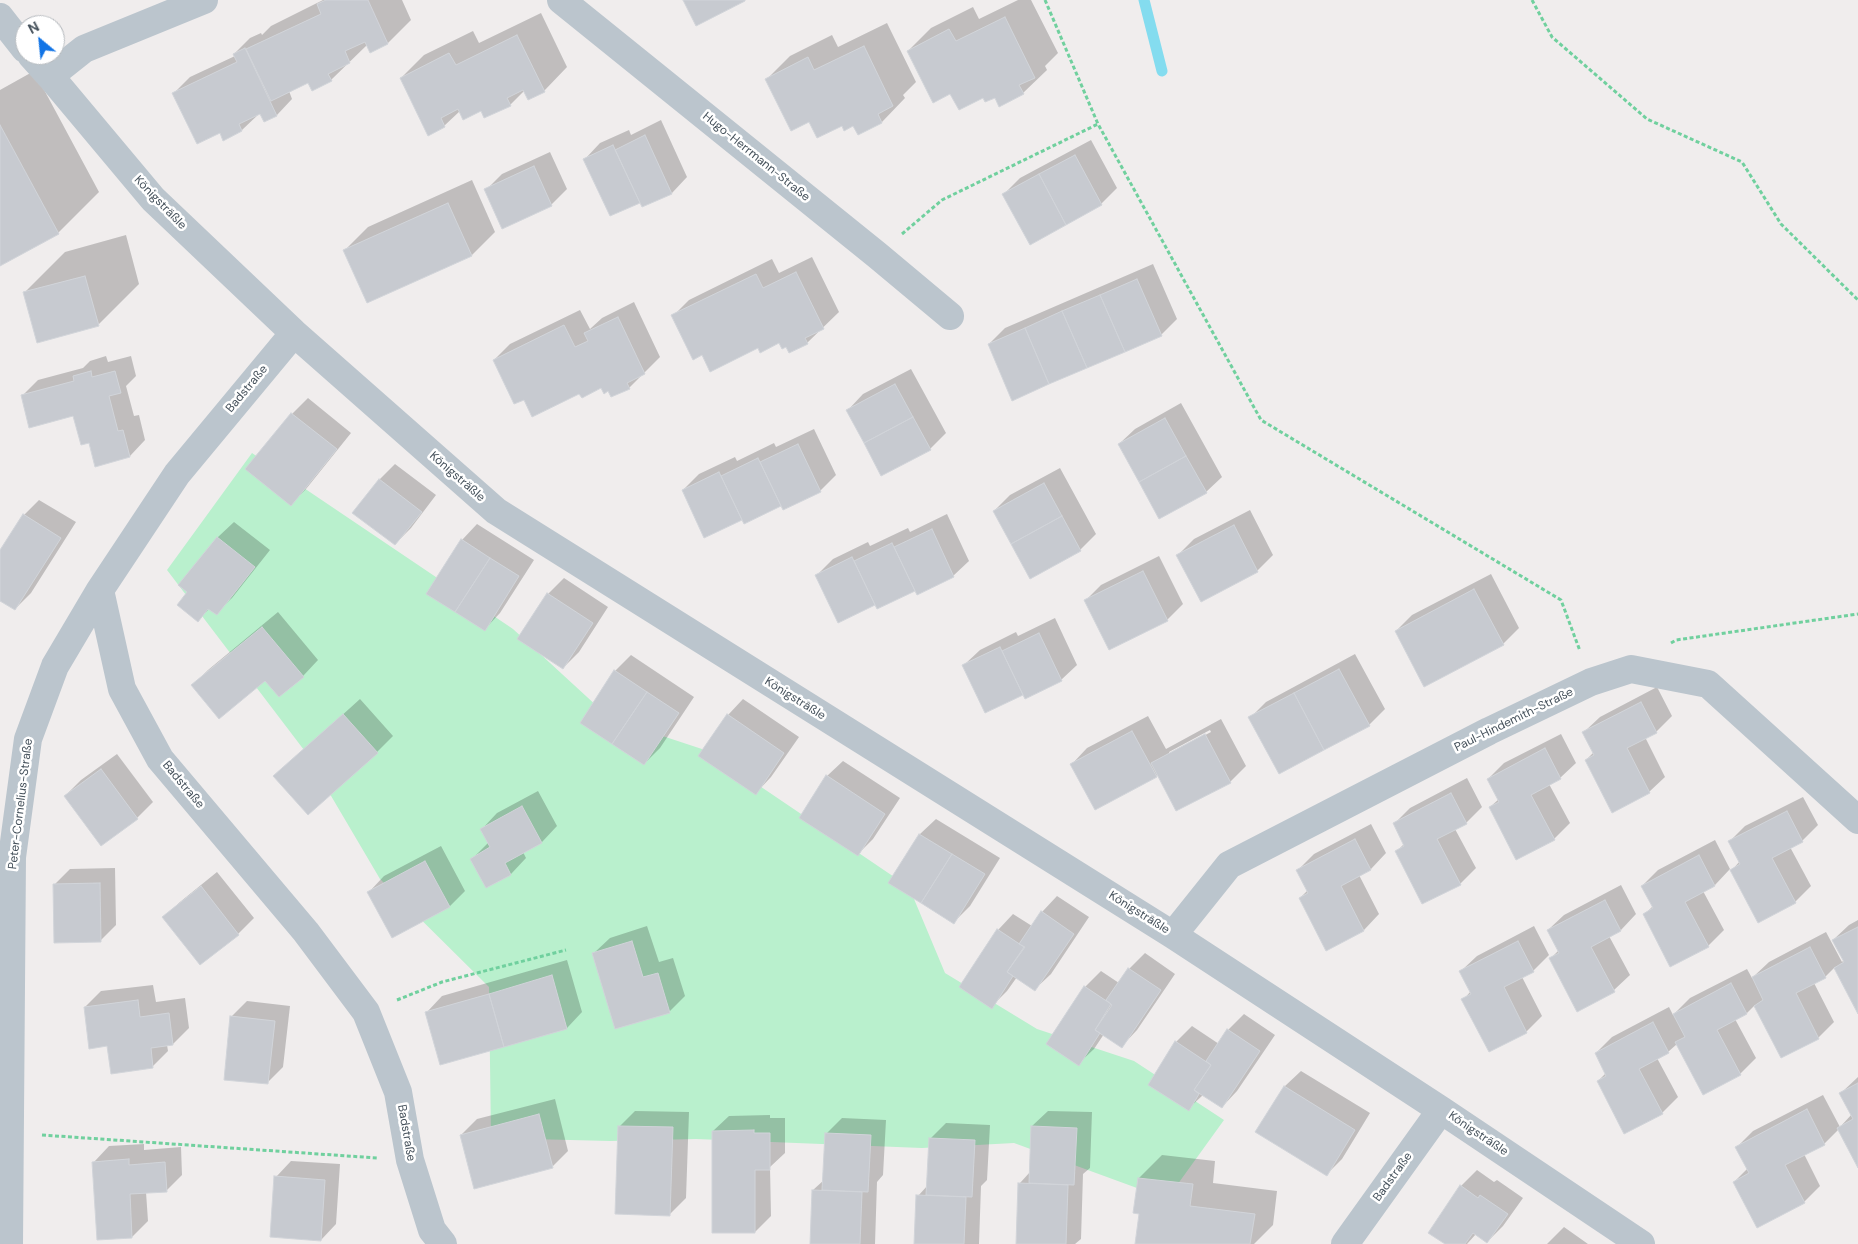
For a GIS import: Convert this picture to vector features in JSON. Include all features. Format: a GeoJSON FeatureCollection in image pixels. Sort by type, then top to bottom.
{"type":"FeatureCollection","features":[{"type":"Feature","properties":{"kind":"street"},"geometry":{"type":"LineString","coordinates":[[50,76],[84,49],[204,0]]}},
{"type":"Feature","properties":{"kind":"street","name":"Hugo-Herrmann-Straße"},"geometry":{"type":"LineString","coordinates":[[561,0],[950,316]]}},
{"type":"Feature","properties":{"kind":"street"},"geometry":{"type":"LineString","coordinates":[[0,18],[15,37]]}},
{"type":"Feature","properties":{"kind":"street","name":"Königsträßle"},"geometry":{"type":"LineString","coordinates":[[40,65],[153,199],[294,333],[496,512],[1173,935],[1441,1110],[1641,1244]]}},
{"type":"Feature","properties":{"kind":"street","name":"Badstraße"},"geometry":{"type":"LineString","coordinates":[[294,333],[177,474],[100,590],[122,690],[160,759],[306,932],[366,1012],[398,1092],[410,1160],[432,1230],[443,1244]]}},
{"type":"Feature","properties":{"kind":"street","name":"Peter-Cornelius-Straße"},"geometry":{"type":"LineString","coordinates":[[9,1244],[12,857],[28,739],[55,666],[100,590]]}},
{"type":"Feature","properties":{"kind":"street","name":"Paul-Hindemith-Straße"},"geometry":{"type":"LineString","coordinates":[[1173,935],[1229,865],[1489,731],[1591,682],[1631,669],[1708,684],[1858,820]]}},
{"type":"Feature","properties":{"kind":"street","name":"Badstraße"},"geometry":{"type":"LineString","coordinates":[[1345,1244],[1441,1110]]}},
{"type":"Feature","properties":{"kind":"path"},"geometry":{"type":"LineString","coordinates":[[1045,0],[1098,124],[1260,420],[1561,600],[1591,682]]}},
{"type":"Feature","properties":{"kind":"path"},"geometry":{"type":"LineString","coordinates":[[1532,0],[1552,37],[1647,119],[1742,162],[1781,224],[1858,300]]}},
{"type":"Feature","properties":{"kind":"path"},"geometry":{"type":"LineString","coordinates":[[877,255],[942,200],[1098,124]]}},
{"type":"Feature","properties":{"kind":"path"},"geometry":{"type":"LineString","coordinates":[[1631,669],[1676,640],[1858,614]]}},
{"type":"Feature","properties":{"kind":"path"},"geometry":{"type":"LineString","coordinates":[[366,1012],[442,982],[566,950]]}},
{"type":"Feature","properties":{"kind":"path"},"geometry":{"type":"LineString","coordinates":[[9,1133],[381,1158]]}},
{"type":"Feature","properties":{"kind":"green space"},"geometry":{"type":"Polygon","coordinates":[[[252,453],[513,629],[611,719],[708,751],[909,887],[945,973],[1037,1029],[1134,1061],[1224,1120],[1167,1199],[1014,1143],[922,1148],[696,1139],[610,1141],[491,1138],[489,987],[380,879],[304,750],[167,570],[252,453]]]}},
{"type":"Feature","properties":{"kind":"building"},"geometry":{"type":"Polygon","coordinates":[[[326,0],[368,0],[388,44],[370,53],[365,42],[345,51],[350,63],[328,74],[332,81],[312,91],[308,83],[271,101],[246,49],[321,14],[317,4],[326,0]]]}},
{"type":"Feature","properties":{"kind":"building"},"geometry":{"type":"Polygon","coordinates":[[[683,0],[745,0],[745,1],[696,26],[683,0]]]}},
{"type":"Feature","properties":{"kind":"building"},"geometry":{"type":"Polygon","coordinates":[[[1005,17],[1035,78],[1019,85],[1024,94],[999,107],[995,98],[985,102],[983,98],[959,110],[950,94],[933,103],[907,51],[949,29],[956,41],[1005,17]]]}},
{"type":"Feature","properties":{"kind":"building"},"geometry":{"type":"Polygon","coordinates":[[[517,35],[545,92],[528,100],[523,90],[507,98],[511,106],[484,118],[481,111],[463,120],[458,109],[441,118],[445,127],[428,136],[400,78],[449,53],[456,65],[517,35]]]}},
{"type":"Feature","properties":{"kind":"building"},"geometry":{"type":"Polygon","coordinates":[[[864,46],[893,106],[878,114],[882,123],[858,135],[853,126],[844,131],[842,126],[817,138],[809,122],[791,131],[765,79],[808,57],[814,70],[864,46]]]}},
{"type":"Feature","properties":{"kind":"building"},"geometry":{"type":"Polygon","coordinates":[[[245,48],[277,116],[264,122],[260,114],[239,124],[242,131],[223,141],[220,133],[197,144],[172,93],[237,62],[233,54],[245,48]]]}},
{"type":"Feature","properties":{"kind":"building"},"geometry":{"type":"Polygon","coordinates":[[[0,125],[59,234],[0,266],[0,125]]]}},
{"type":"Feature","properties":{"kind":"building"},"geometry":{"type":"Polygon","coordinates":[[[645,135],[672,194],[642,207],[615,150],[645,135]]]}},
{"type":"Feature","properties":{"kind":"building"},"geometry":{"type":"Polygon","coordinates":[[[613,145],[640,203],[610,216],[583,159],[613,145]]]}},
{"type":"Feature","properties":{"kind":"building"},"geometry":{"type":"Polygon","coordinates":[[[1075,155],[1102,205],[1066,225],[1039,174],[1075,155]]]}},
{"type":"Feature","properties":{"kind":"building"},"geometry":{"type":"Polygon","coordinates":[[[534,166],[552,206],[502,229],[484,189],[534,166]]]}},
{"type":"Feature","properties":{"kind":"building"},"geometry":{"type":"Polygon","coordinates":[[[1039,174],[1066,225],[1030,245],[1002,194],[1039,174]]]}},
{"type":"Feature","properties":{"kind":"building"},"geometry":{"type":"Polygon","coordinates":[[[448,203],[472,256],[367,303],[343,250],[448,203]]]}},
{"type":"Feature","properties":{"kind":"building"},"geometry":{"type":"Polygon","coordinates":[[[796,272],[824,329],[805,338],[808,344],[789,353],[786,347],[782,349],[779,343],[760,353],[758,348],[710,372],[702,355],[693,360],[671,315],[756,274],[763,288],[796,272]]]}},
{"type":"Feature","properties":{"kind":"building"},"geometry":{"type":"Polygon","coordinates":[[[85,276],[99,326],[37,343],[23,292],[85,276]]]}},
{"type":"Feature","properties":{"kind":"building"},"geometry":{"type":"Polygon","coordinates":[[[1137,279],[1162,336],[1125,352],[1100,295],[1137,279]]]}},
{"type":"Feature","properties":{"kind":"building"},"geometry":{"type":"Polygon","coordinates":[[[1100,295],[1125,352],[1087,368],[1062,311],[1100,295]]]}},
{"type":"Feature","properties":{"kind":"building"},"geometry":{"type":"Polygon","coordinates":[[[1062,311],[1087,368],[1049,384],[1025,328],[1062,311]]]}},
{"type":"Feature","properties":{"kind":"building"},"geometry":{"type":"Polygon","coordinates":[[[618,317],[645,374],[627,383],[630,389],[611,397],[608,391],[604,394],[601,388],[582,398],[579,394],[532,417],[524,400],[514,404],[493,360],[564,325],[575,347],[588,341],[584,333],[618,317]]]}},
{"type":"Feature","properties":{"kind":"building"},"geometry":{"type":"Polygon","coordinates":[[[1025,328],[1049,384],[1012,401],[988,344],[1025,328]]]}},
{"type":"Feature","properties":{"kind":"building"},"geometry":{"type":"Polygon","coordinates":[[[91,371],[92,377],[115,371],[121,393],[109,396],[118,431],[123,430],[130,457],[95,467],[89,443],[81,445],[73,416],[29,428],[21,395],[74,381],[73,376],[91,371]]]}},
{"type":"Feature","properties":{"kind":"building"},"geometry":{"type":"Polygon","coordinates":[[[895,384],[913,417],[864,443],[846,410],[895,384]]]}},
{"type":"Feature","properties":{"kind":"building"},"geometry":{"type":"Polygon","coordinates":[[[291,413],[337,449],[291,506],[245,469],[291,413]]]}},
{"type":"Feature","properties":{"kind":"building"},"geometry":{"type":"Polygon","coordinates":[[[913,417],[931,450],[881,476],[864,443],[913,417]]]}},
{"type":"Feature","properties":{"kind":"building"},"geometry":{"type":"Polygon","coordinates":[[[1165,418],[1186,456],[1139,482],[1118,444],[1165,418]]]}},
{"type":"Feature","properties":{"kind":"building"},"geometry":{"type":"Polygon","coordinates":[[[798,444],[821,492],[783,510],[760,462],[798,444]]]}},
{"type":"Feature","properties":{"kind":"building"},"geometry":{"type":"Polygon","coordinates":[[[1186,456],[1207,493],[1159,519],[1139,482],[1186,456]]]}},
{"type":"Feature","properties":{"kind":"building"},"geometry":{"type":"Polygon","coordinates":[[[758,458],[781,506],[744,524],[721,476],[758,458]]]}},
{"type":"Feature","properties":{"kind":"building"},"geometry":{"type":"Polygon","coordinates":[[[719,472],[742,520],[704,538],[682,490],[719,472]]]}},
{"type":"Feature","properties":{"kind":"building"},"geometry":{"type":"Polygon","coordinates":[[[379,479],[422,512],[395,545],[352,513],[379,479]]]}},
{"type":"Feature","properties":{"kind":"building"},"geometry":{"type":"Polygon","coordinates":[[[1044,483],[1062,516],[1011,544],[993,511],[1044,483]]]}},
{"type":"Feature","properties":{"kind":"building"},"geometry":{"type":"Polygon","coordinates":[[[23,514],[61,538],[15,610],[0,601],[0,550],[23,514]]]}},
{"type":"Feature","properties":{"kind":"building"},"geometry":{"type":"Polygon","coordinates":[[[1062,516],[1081,551],[1030,579],[1011,544],[1062,516]]]}},
{"type":"Feature","properties":{"kind":"building"},"geometry":{"type":"Polygon","coordinates":[[[1234,525],[1258,572],[1201,602],[1176,555],[1234,525]]]}},
{"type":"Feature","properties":{"kind":"building"},"geometry":{"type":"Polygon","coordinates":[[[932,529],[954,577],[917,595],[894,547],[932,529]]]}},
{"type":"Feature","properties":{"kind":"building"},"geometry":{"type":"Polygon","coordinates":[[[217,537],[255,567],[217,615],[208,609],[198,622],[177,605],[187,592],[178,585],[217,537]]]}},
{"type":"Feature","properties":{"kind":"building"},"geometry":{"type":"Polygon","coordinates":[[[461,539],[490,558],[455,612],[426,594],[461,539]]]}},
{"type":"Feature","properties":{"kind":"building"},"geometry":{"type":"Polygon","coordinates":[[[892,543],[915,591],[877,609],[854,561],[892,543]]]}},
{"type":"Feature","properties":{"kind":"building"},"geometry":{"type":"Polygon","coordinates":[[[852,557],[875,605],[838,623],[815,575],[852,557]]]}},
{"type":"Feature","properties":{"kind":"building"},"geometry":{"type":"Polygon","coordinates":[[[490,558],[519,576],[485,631],[455,612],[490,558]]]}},
{"type":"Feature","properties":{"kind":"building"},"geometry":{"type":"Polygon","coordinates":[[[1143,571],[1168,621],[1109,650],[1084,600],[1143,571]]]}},
{"type":"Feature","properties":{"kind":"building"},"geometry":{"type":"Polygon","coordinates":[[[1474,589],[1504,645],[1424,687],[1395,631],[1474,589]]]}},
{"type":"Feature","properties":{"kind":"building"},"geometry":{"type":"Polygon","coordinates":[[[547,593],[593,623],[563,669],[517,639],[547,593]]]}},
{"type":"Feature","properties":{"kind":"building"},"geometry":{"type":"Polygon","coordinates":[[[262,627],[304,677],[279,697],[265,681],[219,719],[191,685],[262,627]]]}},
{"type":"Feature","properties":{"kind":"building"},"geometry":{"type":"Polygon","coordinates":[[[1039,633],[1062,681],[1025,699],[1002,651],[1039,633]]]}},
{"type":"Feature","properties":{"kind":"building"},"geometry":{"type":"Polygon","coordinates":[[[1000,647],[1023,695],[985,713],[962,665],[1000,647]]]}},
{"type":"Feature","properties":{"kind":"building"},"geometry":{"type":"Polygon","coordinates":[[[1339,669],[1370,726],[1324,750],[1294,693],[1339,669]]]}},
{"type":"Feature","properties":{"kind":"building"},"geometry":{"type":"Polygon","coordinates":[[[614,670],[647,692],[612,744],[580,723],[614,670]]]}},
{"type":"Feature","properties":{"kind":"building"},"geometry":{"type":"Polygon","coordinates":[[[647,692],[679,713],[644,765],[612,744],[647,692]]]}},
{"type":"Feature","properties":{"kind":"building"},"geometry":{"type":"Polygon","coordinates":[[[1294,693],[1324,750],[1279,774],[1248,717],[1294,693]]]}},
{"type":"Feature","properties":{"kind":"building"},"geometry":{"type":"Polygon","coordinates":[[[1641,702],[1657,733],[1627,748],[1650,793],[1612,813],[1585,760],[1594,755],[1582,732],[1641,702]]]}},
{"type":"Feature","properties":{"kind":"building"},"geometry":{"type":"Polygon","coordinates":[[[343,714],[378,753],[308,815],[273,776],[343,714]]]}},
{"type":"Feature","properties":{"kind":"building"},"geometry":{"type":"Polygon","coordinates":[[[727,714],[784,753],[756,795],[698,756],[727,714]]]}},
{"type":"Feature","properties":{"kind":"building"},"geometry":{"type":"Polygon","coordinates":[[[1132,731],[1157,777],[1095,810],[1070,764],[1132,731]]]}},
{"type":"Feature","properties":{"kind":"building"},"geometry":{"type":"Polygon","coordinates":[[[1205,734],[1231,783],[1176,811],[1151,763],[1205,734]]]}},
{"type":"Feature","properties":{"kind":"building"},"geometry":{"type":"Polygon","coordinates":[[[1545,748],[1561,779],[1531,795],[1555,840],[1516,860],[1489,807],[1499,802],[1487,779],[1545,748]]]}},
{"type":"Feature","properties":{"kind":"building"},"geometry":{"type":"Polygon","coordinates":[[[101,769],[138,819],[101,846],[64,796],[101,769]]]}},
{"type":"Feature","properties":{"kind":"building"},"geometry":{"type":"Polygon","coordinates":[[[826,775],[885,814],[858,856],[799,818],[826,775]]]}},
{"type":"Feature","properties":{"kind":"building"},"geometry":{"type":"Polygon","coordinates":[[[1451,793],[1467,824],[1437,839],[1461,885],[1422,904],[1395,851],[1404,846],[1393,823],[1451,793]]]}},
{"type":"Feature","properties":{"kind":"building"},"geometry":{"type":"Polygon","coordinates":[[[522,806],[542,843],[505,863],[511,875],[486,888],[470,859],[490,847],[480,829],[522,806]]]}},
{"type":"Feature","properties":{"kind":"building"},"geometry":{"type":"Polygon","coordinates":[[[1787,811],[1803,842],[1772,858],[1796,903],[1758,923],[1730,870],[1740,864],[1728,841],[1787,811]]]}},
{"type":"Feature","properties":{"kind":"building"},"geometry":{"type":"Polygon","coordinates":[[[919,834],[952,854],[921,903],[888,883],[919,834]]]}},
{"type":"Feature","properties":{"kind":"building"},"geometry":{"type":"Polygon","coordinates":[[[1355,839],[1371,870],[1341,886],[1364,931],[1326,951],[1299,898],[1308,893],[1296,870],[1355,839]]]}},
{"type":"Feature","properties":{"kind":"building"},"geometry":{"type":"Polygon","coordinates":[[[952,854],[985,874],[954,924],[921,903],[952,854]]]}},
{"type":"Feature","properties":{"kind":"building"},"geometry":{"type":"Polygon","coordinates":[[[1699,855],[1715,886],[1685,902],[1709,947],[1670,967],[1643,914],[1653,908],[1641,886],[1699,855]]]}},
{"type":"Feature","properties":{"kind":"building"},"geometry":{"type":"Polygon","coordinates":[[[425,861],[450,907],[392,938],[367,892],[425,861]]]}},
{"type":"Feature","properties":{"kind":"building"},"geometry":{"type":"Polygon","coordinates":[[[100,883],[101,942],[54,943],[53,884],[100,883]]]}},
{"type":"Feature","properties":{"kind":"building"},"geometry":{"type":"Polygon","coordinates":[[[201,886],[239,935],[200,965],[162,917],[201,886]]]}},
{"type":"Feature","properties":{"kind":"building"},"geometry":{"type":"Polygon","coordinates":[[[1605,900],[1621,931],[1591,947],[1615,992],[1577,1012],[1549,958],[1559,953],[1547,930],[1605,900]]]}},
{"type":"Feature","properties":{"kind":"building"},"geometry":{"type":"Polygon","coordinates":[[[1041,911],[1074,934],[1035,991],[1007,972],[1025,947],[1019,944],[1041,911]]]}},
{"type":"Feature","properties":{"kind":"building"},"geometry":{"type":"Polygon","coordinates":[[[1858,927],[1858,1014],[1834,968],[1844,962],[1832,940],[1858,927]]]}},
{"type":"Feature","properties":{"kind":"building"},"geometry":{"type":"Polygon","coordinates":[[[997,929],[1024,947],[1007,972],[1013,976],[992,1009],[959,987],[997,929]]]}},
{"type":"Feature","properties":{"kind":"building"},"geometry":{"type":"Polygon","coordinates":[[[632,941],[643,977],[658,973],[670,1013],[615,1029],[592,953],[632,941]]]}},
{"type":"Feature","properties":{"kind":"building"},"geometry":{"type":"Polygon","coordinates":[[[1518,941],[1534,972],[1504,987],[1527,1033],[1489,1052],[1461,999],[1471,994],[1459,971],[1518,941]]]}},
{"type":"Feature","properties":{"kind":"building"},"geometry":{"type":"Polygon","coordinates":[[[1810,947],[1826,978],[1796,993],[1819,1039],[1781,1058],[1754,1006],[1763,1000],[1752,977],[1810,947]]]}},
{"type":"Feature","properties":{"kind":"building"},"geometry":{"type":"Polygon","coordinates":[[[1128,968],[1161,990],[1122,1048],[1095,1030],[1112,1005],[1106,1000],[1128,968]]]}},
{"type":"Feature","properties":{"kind":"building"},"geometry":{"type":"Polygon","coordinates":[[[552,975],[567,1029],[504,1047],[489,994],[552,975]]]}},
{"type":"Feature","properties":{"kind":"building"},"geometry":{"type":"Polygon","coordinates":[[[1731,983],[1747,1014],[1717,1030],[1741,1075],[1703,1095],[1675,1042],[1685,1037],[1673,1014],[1731,983]]]}},
{"type":"Feature","properties":{"kind":"building"},"geometry":{"type":"Polygon","coordinates":[[[1084,986],[1111,1004],[1095,1030],[1100,1033],[1079,1066],[1046,1044],[1084,986]]]}},
{"type":"Feature","properties":{"kind":"building"},"geometry":{"type":"Polygon","coordinates":[[[489,994],[504,1047],[440,1065],[425,1012],[489,994]]]}},
{"type":"Feature","properties":{"kind":"building"},"geometry":{"type":"Polygon","coordinates":[[[138,1000],[140,1017],[169,1013],[173,1045],[151,1048],[153,1068],[111,1074],[107,1046],[89,1049],[84,1007],[138,1000]]]}},
{"type":"Feature","properties":{"kind":"building"},"geometry":{"type":"Polygon","coordinates":[[[230,1016],[275,1021],[268,1084],[224,1080],[230,1016]]]}},
{"type":"Feature","properties":{"kind":"building"},"geometry":{"type":"Polygon","coordinates":[[[1653,1022],[1669,1053],[1639,1069],[1663,1114],[1624,1134],[1597,1081],[1606,1076],[1595,1053],[1653,1022]]]}},
{"type":"Feature","properties":{"kind":"building"},"geometry":{"type":"Polygon","coordinates":[[[1227,1029],[1260,1051],[1222,1108],[1194,1090],[1211,1065],[1206,1061],[1227,1029]]]}},
{"type":"Feature","properties":{"kind":"building"},"geometry":{"type":"Polygon","coordinates":[[[1175,1041],[1211,1065],[1194,1090],[1199,1094],[1189,1111],[1148,1085],[1175,1041]]]}},
{"type":"Feature","properties":{"kind":"building"},"geometry":{"type":"Polygon","coordinates":[[[1858,1083],[1858,1168],[1837,1128],[1853,1119],[1839,1093],[1858,1083]]]}},
{"type":"Feature","properties":{"kind":"building"},"geometry":{"type":"Polygon","coordinates":[[[1284,1086],[1355,1130],[1327,1176],[1255,1132],[1284,1086]]]}},
{"type":"Feature","properties":{"kind":"building"},"geometry":{"type":"Polygon","coordinates":[[[1807,1109],[1825,1145],[1785,1165],[1805,1203],[1757,1228],[1733,1182],[1749,1173],[1735,1147],[1807,1109]]]}},
{"type":"Feature","properties":{"kind":"building"},"geometry":{"type":"Polygon","coordinates":[[[539,1114],[553,1168],[474,1189],[460,1135],[539,1114]]]}},
{"type":"Feature","properties":{"kind":"building"},"geometry":{"type":"Polygon","coordinates":[[[618,1126],[673,1127],[670,1216],[615,1214],[618,1126]]]}},
{"type":"Feature","properties":{"kind":"building"},"geometry":{"type":"Polygon","coordinates":[[[1031,1126],[1077,1128],[1074,1185],[1029,1183],[1031,1126]]]}},
{"type":"Feature","properties":{"kind":"building"},"geometry":{"type":"Polygon","coordinates":[[[754,1130],[754,1133],[770,1133],[770,1170],[755,1170],[755,1233],[712,1233],[712,1131],[754,1130]]]}},
{"type":"Feature","properties":{"kind":"building"},"geometry":{"type":"Polygon","coordinates":[[[825,1133],[871,1135],[868,1192],[822,1190],[825,1133]]]}},
{"type":"Feature","properties":{"kind":"building"},"geometry":{"type":"Polygon","coordinates":[[[929,1138],[975,1140],[972,1197],[926,1195],[929,1138]]]}},
{"type":"Feature","properties":{"kind":"building"},"geometry":{"type":"Polygon","coordinates":[[[129,1159],[129,1165],[165,1162],[167,1192],[130,1194],[132,1238],[97,1240],[92,1162],[129,1159]]]}},
{"type":"Feature","properties":{"kind":"building"},"geometry":{"type":"Polygon","coordinates":[[[274,1176],[325,1180],[321,1241],[270,1237],[274,1176]]]}},
{"type":"Feature","properties":{"kind":"building"},"geometry":{"type":"Polygon","coordinates":[[[1138,1178],[1193,1184],[1190,1206],[1255,1214],[1250,1244],[1135,1244],[1139,1214],[1133,1213],[1138,1178]]]}},
{"type":"Feature","properties":{"kind":"building"},"geometry":{"type":"Polygon","coordinates":[[[1018,1183],[1068,1185],[1066,1244],[1016,1244],[1018,1183]]]}},
{"type":"Feature","properties":{"kind":"building"},"geometry":{"type":"Polygon","coordinates":[[[1460,1185],[1478,1198],[1480,1195],[1508,1214],[1487,1243],[1473,1233],[1465,1244],[1445,1244],[1428,1233],[1460,1185]]]}},
{"type":"Feature","properties":{"kind":"building"},"geometry":{"type":"Polygon","coordinates":[[[812,1190],[862,1192],[860,1244],[810,1244],[812,1190]]]}},
{"type":"Feature","properties":{"kind":"building"},"geometry":{"type":"Polygon","coordinates":[[[916,1195],[966,1197],[964,1244],[914,1244],[916,1195]]]}},
{"type":"Feature","properties":{"kind":"waterway"},"geometry":{"type":"LineString","coordinates":[[1144,0],[1162,71]]}}]}
